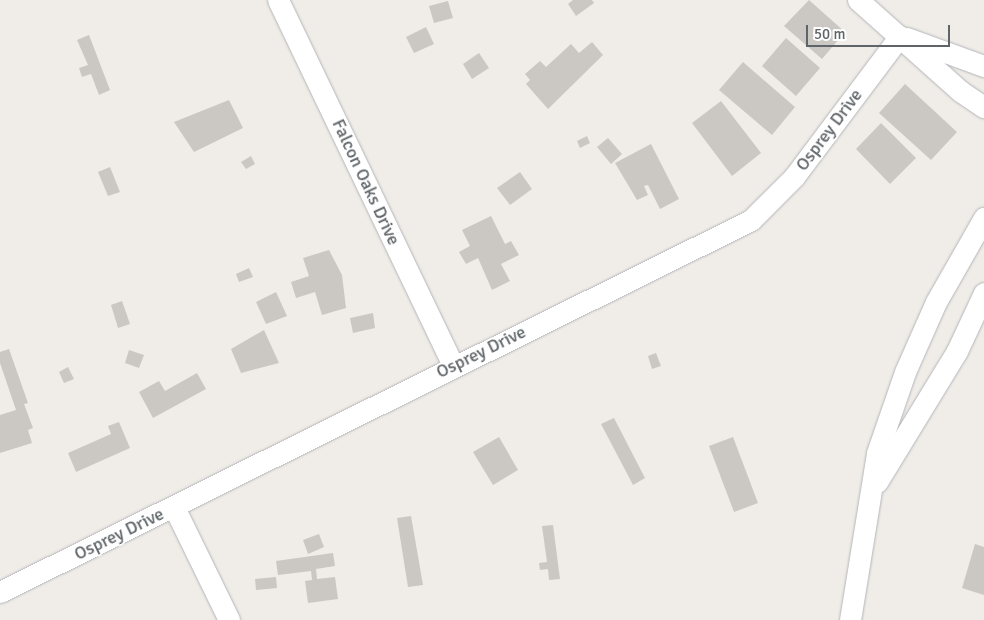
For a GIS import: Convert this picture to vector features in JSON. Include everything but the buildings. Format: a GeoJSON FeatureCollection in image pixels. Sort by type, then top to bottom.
{"type":"FeatureCollection","features":[{"type":"Feature","properties":{"kind":"street","name":"Falcon Oaks Drive"},"geometry":{"type":"LineString","coordinates":[[278,0],[453,365]]}},
{"type":"Feature","properties":{"kind":"street"},"geometry":{"type":"LineString","coordinates":[[858,0],[960,91],[984,107]]}},
{"type":"Feature","properties":{"kind":"street","name":"Osprey Drive"},"geometry":{"type":"LineString","coordinates":[[0,592],[174,507],[453,365],[751,220],[794,177],[900,36]]}},
{"type":"Feature","properties":{"kind":"street"},"geometry":{"type":"LineString","coordinates":[[900,36],[984,66]]}},
{"type":"Feature","properties":{"kind":"street"},"geometry":{"type":"LineString","coordinates":[[850,620],[866,502],[905,372],[936,302],[984,218]]}},
{"type":"Feature","properties":{"kind":"street"},"geometry":{"type":"LineString","coordinates":[[866,502],[957,351],[984,293]]}},
{"type":"Feature","properties":{"kind":"street"},"geometry":{"type":"LineString","coordinates":[[174,507],[229,620]]}}]}
